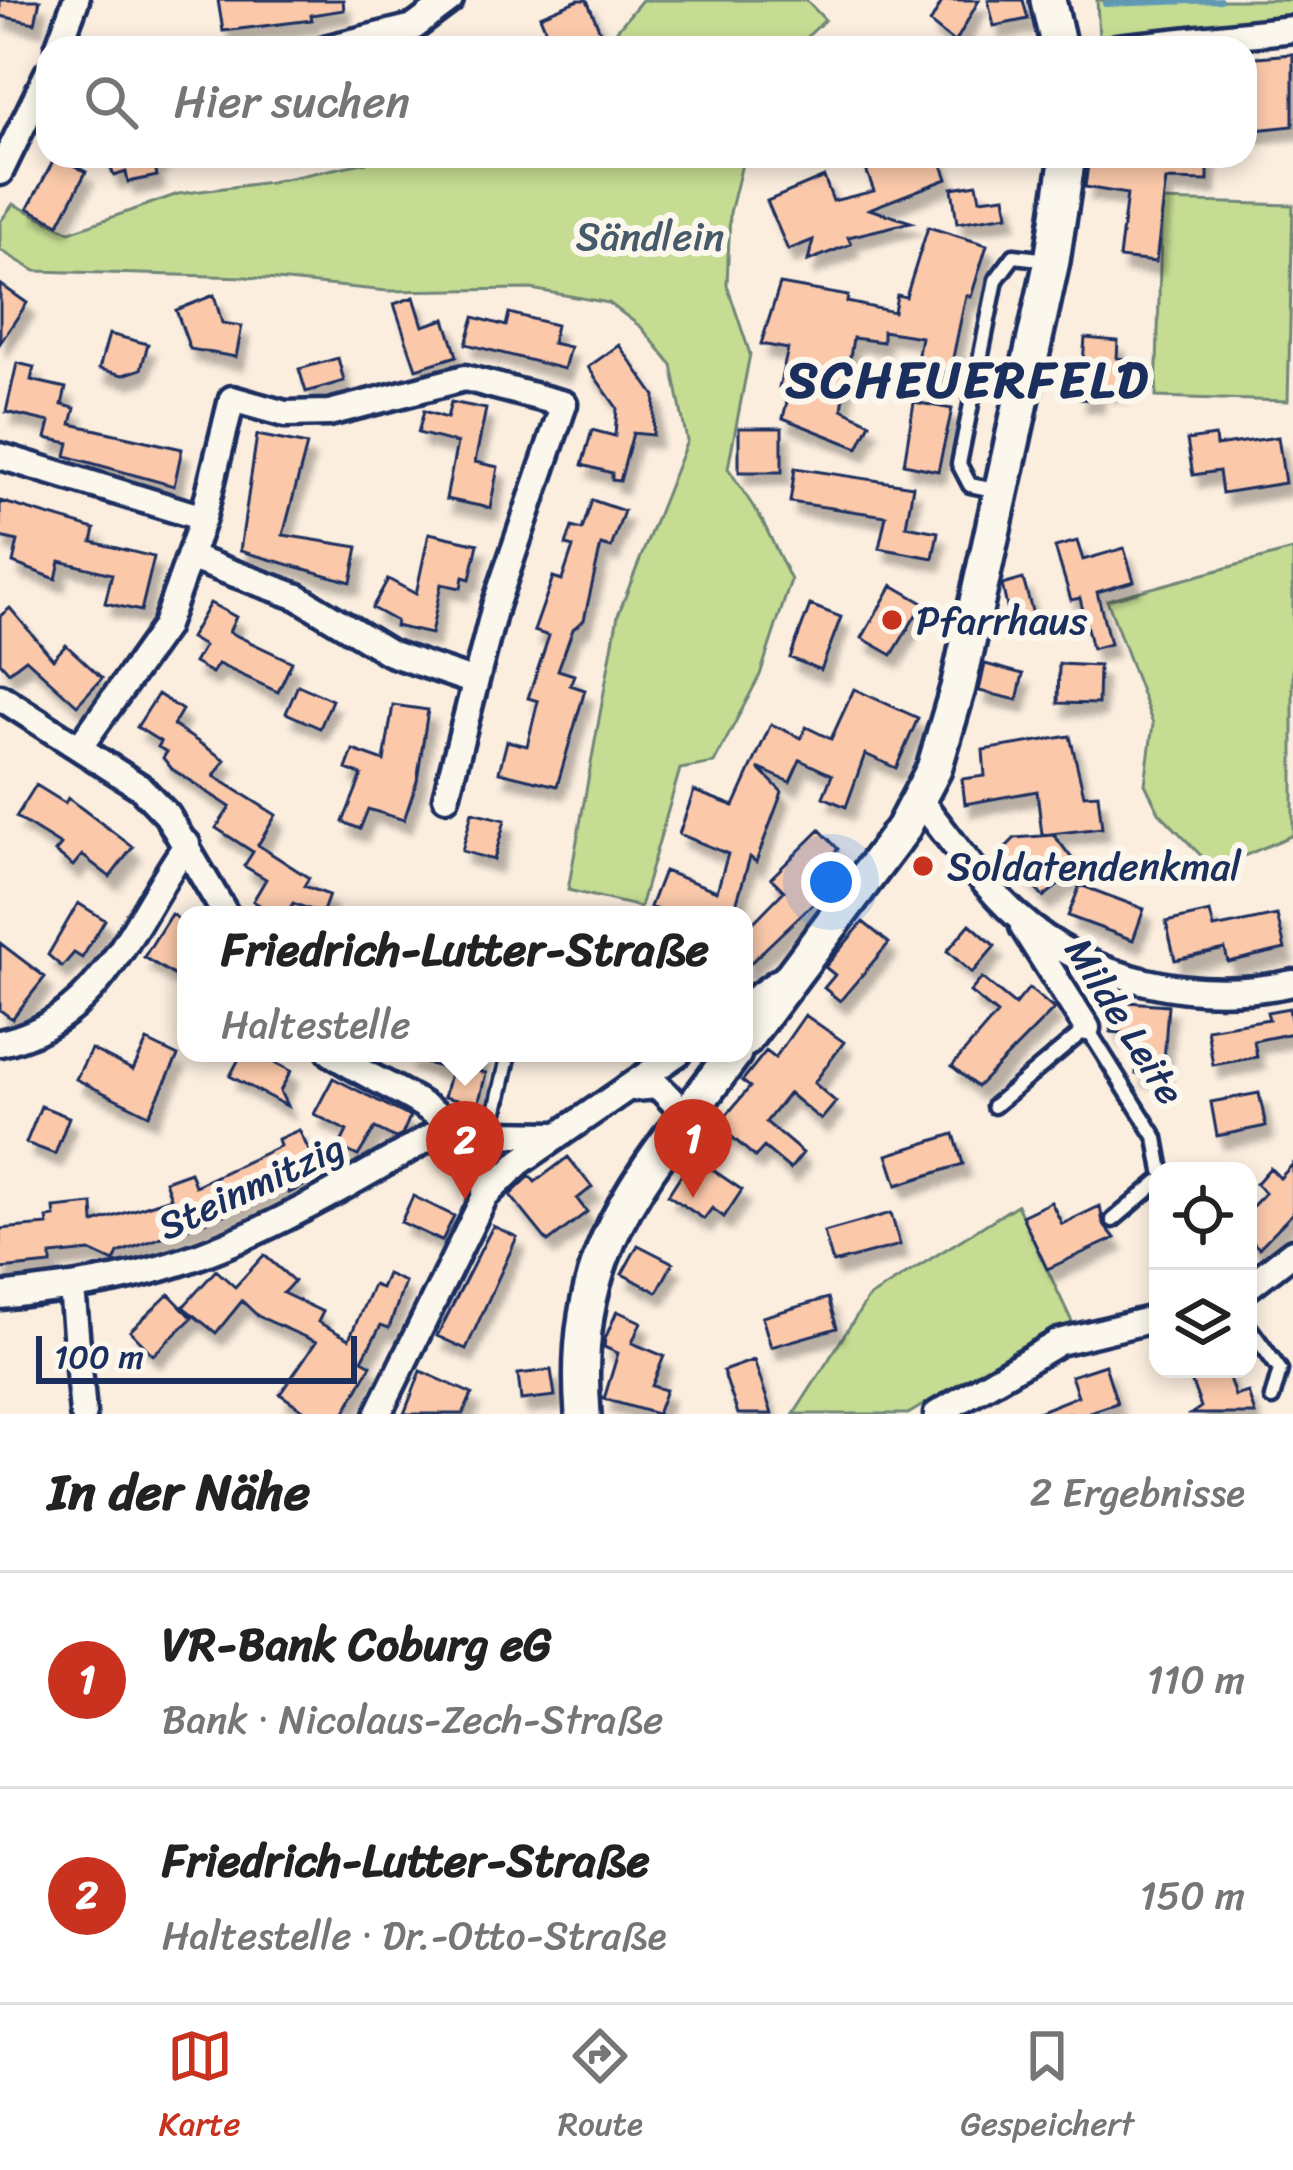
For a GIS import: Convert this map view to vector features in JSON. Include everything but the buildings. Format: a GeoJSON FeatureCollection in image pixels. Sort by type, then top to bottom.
{"type":"FeatureCollection","features":[{"type":"Feature","properties":{"kind":"street"},"geometry":{"type":"LineString","coordinates":[[62,36],[76,0]]}},
{"type":"Feature","properties":{"kind":"street"},"geometry":{"type":"LineString","coordinates":[[377,36],[414,27],[450,0]]}},
{"type":"Feature","properties":{"kind":"street"},"geometry":{"type":"LineString","coordinates":[[1048,0],[1050,36]]}},
{"type":"Feature","properties":{"kind":"street"},"geometry":{"type":"LineString","coordinates":[[1228,36],[1293,29]]}},
{"type":"Feature","properties":{"kind":"street"},"geometry":{"type":"LineString","coordinates":[[0,172],[36,120]]}},
{"type":"Feature","properties":{"kind":"street"},"geometry":{"type":"LineString","coordinates":[[753,1028],[920,801],[958,688],[1052,261],[1065,168]]}},
{"type":"Feature","properties":{"kind":"street"},"geometry":{"type":"LineString","coordinates":[[81,745],[164,628],[203,518],[232,399],[285,414],[329,413],[465,378],[564,404],[517,536],[446,797]]}},
{"type":"Feature","properties":{"kind":"street"},"geometry":{"type":"LineString","coordinates":[[0,457],[203,518]]}},
{"type":"Feature","properties":{"kind":"street"},"geometry":{"type":"LineString","coordinates":[[189,557],[298,597],[390,653],[475,682]]}},
{"type":"Feature","properties":{"kind":"street"},"geometry":{"type":"LineString","coordinates":[[0,697],[81,745],[140,788],[187,844],[221,906]]}},
{"type":"Feature","properties":{"kind":"street"},"geometry":{"type":"LineString","coordinates":[[920,801],[1016,914],[1101,966],[1151,984],[1225,993],[1293,983]]}},
{"type":"Feature","properties":{"kind":"street"},"geometry":{"type":"LineString","coordinates":[[0,1042],[51,1028],[94,990],[187,844]]}},
{"type":"Feature","properties":{"kind":"street","name":"Milde Leite"},"geometry":{"type":"LineString","coordinates":[[1016,914],[1087,1028]]}},
{"type":"Feature","properties":{"kind":"street"},"geometry":{"type":"LineString","coordinates":[[753,1000],[799,967]]}},
{"type":"Feature","properties":{"kind":"street"},"geometry":{"type":"LineString","coordinates":[[346,1062],[451,1125],[475,1148],[486,1172],[484,1196],[378,1414]]}},
{"type":"Feature","properties":{"kind":"street"},"geometry":{"type":"LineString","coordinates":[[484,1196],[559,1135],[665,1062]]}},
{"type":"Feature","properties":{"kind":"street"},"geometry":{"type":"LineString","coordinates":[[583,1414],[581,1333],[594,1268],[631,1195],[727,1062]]}},
{"type":"Feature","properties":{"kind":"street"},"geometry":{"type":"LineString","coordinates":[[620,1094],[655,1084],[688,1116]]}},
{"type":"Feature","properties":{"kind":"street"},"geometry":{"type":"LineString","coordinates":[[451,1125],[491,1134],[559,1135]]}},
{"type":"Feature","properties":{"kind":"street","name":"Steinmitzig"},"geometry":{"type":"LineString","coordinates":[[0,1296],[73,1288],[182,1262],[241,1238],[451,1125]]}},
{"type":"Feature","properties":{"kind":"street"},"geometry":{"type":"LineString","coordinates":[[1257,1280],[1293,1252]]}},
{"type":"Feature","properties":{"kind":"street"},"geometry":{"type":"LineString","coordinates":[[73,1288],[83,1414]]}},
{"type":"Feature","properties":{"kind":"street"},"geometry":{"type":"LineString","coordinates":[[937,1414],[1059,1342],[1149,1320]]}},
{"type":"Feature","properties":{"kind":"lane"},"geometry":{"type":"LineString","coordinates":[[1000,491],[970,485],[959,464],[996,280],[1014,256],[1052,261]]}},
{"type":"Feature","properties":{"kind":"lane"},"geometry":{"type":"LineString","coordinates":[[994,1106],[1087,1028]]}},
{"type":"Feature","properties":{"kind":"lane","name":"Milde Leite"},"geometry":{"type":"LineString","coordinates":[[1087,1028],[1156,1138],[1160,1162]]}},
{"type":"Feature","properties":{"kind":"lane"},"geometry":{"type":"LineString","coordinates":[[491,1134],[507,1062]]}},
{"type":"Feature","properties":{"kind":"lane"},"geometry":{"type":"LineString","coordinates":[[1113,1220],[1149,1190]]}},
{"type":"Feature","properties":{"kind":"lane"},"geometry":{"type":"LineString","coordinates":[[1257,1338],[1280,1370],[1272,1398]]}},
{"type":"Feature","properties":{"kind":"green space"},"geometry":{"type":"Polygon","coordinates":[[[642,0],[806,0],[825,20],[808,36],[612,36],[642,0]]]}},
{"type":"Feature","properties":{"kind":"green space"},"geometry":{"type":"Polygon","coordinates":[[[1097,0],[1293,0],[1293,18],[1099,36],[1097,0]]]}},
{"type":"Feature","properties":{"kind":"green space","name":"Sändlein"},"geometry":{"type":"Polygon","coordinates":[[[338,168],[741,168],[730,213],[727,285],[750,354],[728,468],[762,520],[791,580],[760,675],[714,763],[680,769],[640,906],[568,890],[618,615],[687,441],[672,365],[641,327],[609,303],[531,289],[387,291],[246,277],[35,271],[0,250],[0,222],[13,204],[70,232],[178,194],[338,168]]]}},
{"type":"Feature","properties":{"kind":"green space"},"geometry":{"type":"Polygon","coordinates":[[[1162,201],[1293,205],[1288,401],[1156,397],[1162,201]]]}},
{"type":"Feature","properties":{"kind":"green space"},"geometry":{"type":"Polygon","coordinates":[[[1293,550],[1293,835],[1214,869],[1159,812],[1145,784],[1153,724],[1107,600],[1293,550]]]}},
{"type":"Feature","properties":{"kind":"green space"},"geometry":{"type":"Polygon","coordinates":[[[1017,1205],[1073,1324],[1030,1341],[908,1414],[794,1414],[868,1298],[1017,1205]]]}},
{"type":"Feature","properties":{"kind":"waterway"},"geometry":{"type":"LineString","coordinates":[[1105,4],[1220,0]]}},
{"type":"Feature","properties":{"kind":"place","name":"Pfarrhaus"},"geometry":{"type":"Point","coordinates":[892,620]}},
{"type":"Feature","properties":{"kind":"place","name":"Soldatendenkmal"},"geometry":{"type":"Point","coordinates":[923,866]}},
{"type":"Feature","properties":{"kind":"place","name":"VR-Bank Coburg eG"},"geometry":{"type":"Point","coordinates":[693,1198]}},
{"type":"Feature","properties":{"kind":"place","name":"Friedrich-Lutter-Straße"},"geometry":{"type":"Point","coordinates":[465,1200]}},
{"type":"Feature","properties":{"kind":"district","name":"SCHEUERFELD"},"geometry":{"type":"Point","coordinates":[968,380]}}]}
